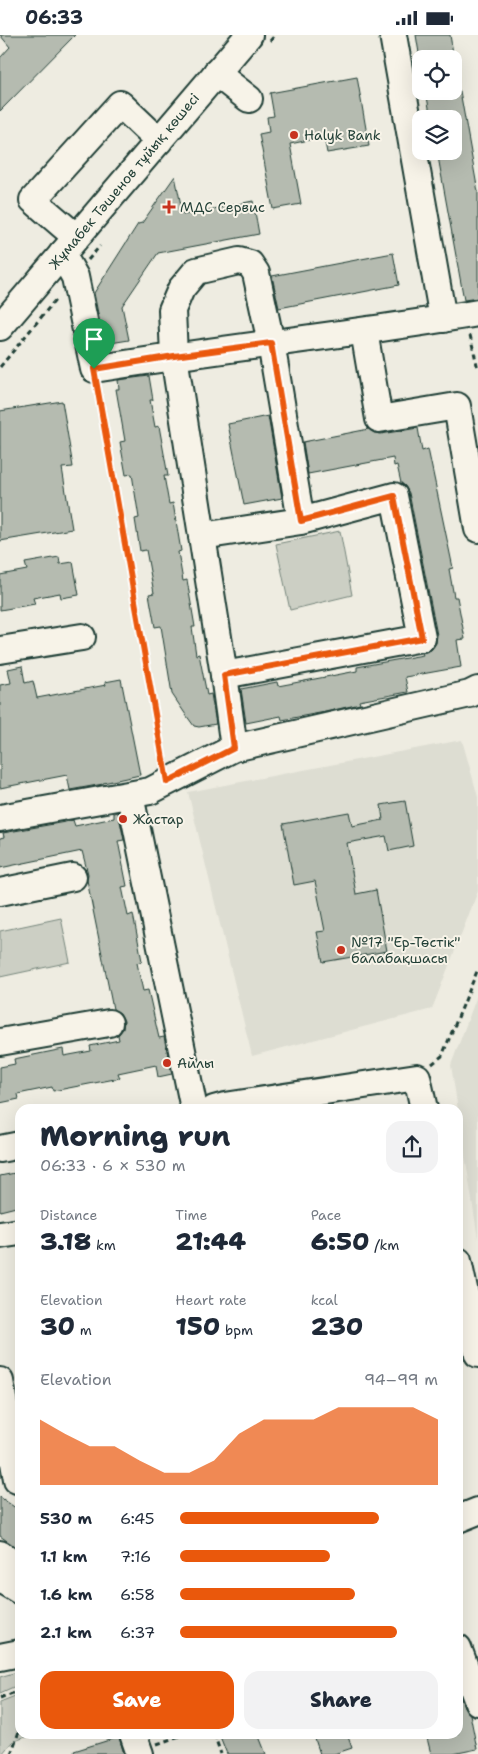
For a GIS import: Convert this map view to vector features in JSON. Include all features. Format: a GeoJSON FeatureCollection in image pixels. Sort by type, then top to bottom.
{"type":"FeatureCollection","features":[{"type":"Feature","properties":{"kind":"street","name":"Жұмабек Тәшенов тұйық көшесі"},"geometry":{"type":"LineString","coordinates":[[0,327],[249,35]]}},
{"type":"Feature","properties":{"kind":"street"},"geometry":{"type":"LineString","coordinates":[[159,141],[120,104],[33,200],[69,245],[94,369],[462,316],[393,35]]}},
{"type":"Feature","properties":{"kind":"street"},"geometry":{"type":"LineString","coordinates":[[216,73],[249,99]]}},
{"type":"Feature","properties":{"kind":"street"},"geometry":{"type":"LineString","coordinates":[[234,748],[174,356],[172,310],[181,289],[196,271],[239,261],[250,263],[256,273],[271,343],[301,521]]}},
{"type":"Feature","properties":{"kind":"street"},"geometry":{"type":"LineString","coordinates":[[364,331],[379,419],[456,406],[478,529]]}},
{"type":"Feature","properties":{"kind":"street"},"geometry":{"type":"LineString","coordinates":[[202,536],[301,521],[394,496],[422,638],[224,675]]}},
{"type":"Feature","properties":{"kind":"street"},"geometry":{"type":"LineString","coordinates":[[0,650],[82,637]]}},
{"type":"Feature","properties":{"kind":"street"},"geometry":{"type":"LineString","coordinates":[[0,818],[150,791],[234,748],[470,694],[478,690]]}},
{"type":"Feature","properties":{"kind":"street"},"geometry":{"type":"LineString","coordinates":[[130,795],[193,1104]]}},
{"type":"Feature","properties":{"kind":"street"},"geometry":{"type":"LineString","coordinates":[[0,891],[74,877]]}},
{"type":"Feature","properties":{"kind":"street"},"geometry":{"type":"LineString","coordinates":[[0,1043],[109,1023]]}},
{"type":"Feature","properties":{"kind":"street"},"geometry":{"type":"LineString","coordinates":[[274,1104],[325,1100],[418,1077],[423,1104]]}},
{"type":"Feature","properties":{"kind":"street"},"geometry":{"type":"LineString","coordinates":[[0,1149],[15,1146]]}},
{"type":"Feature","properties":{"kind":"street"},"geometry":{"type":"LineString","coordinates":[[0,1235],[15,1233]]}},
{"type":"Feature","properties":{"kind":"street"},"geometry":{"type":"LineString","coordinates":[[463,1284],[478,1354]]}},
{"type":"Feature","properties":{"kind":"street"},"geometry":{"type":"LineString","coordinates":[[15,1379],[0,1381],[15,1468]]}},
{"type":"Feature","properties":{"kind":"street"},"geometry":{"type":"LineString","coordinates":[[463,1517],[478,1511]]}},
{"type":"Feature","properties":{"kind":"street"},"geometry":{"type":"LineString","coordinates":[[0,1554],[15,1565]]}},
{"type":"Feature","properties":{"kind":"street"},"geometry":{"type":"LineString","coordinates":[[0,1579],[15,1588]]}},
{"type":"Feature","properties":{"kind":"street"},"geometry":{"type":"LineString","coordinates":[[0,1657],[15,1654]]}},
{"type":"Feature","properties":{"kind":"street"},"geometry":{"type":"LineString","coordinates":[[463,1678],[478,1702]]}},
{"type":"Feature","properties":{"kind":"path"},"geometry":{"type":"LineString","coordinates":[[462,316],[478,369]]}},
{"type":"Feature","properties":{"kind":"path"},"geometry":{"type":"LineString","coordinates":[[94,369],[167,782]]}},
{"type":"Feature","properties":{"kind":"path"},"geometry":{"type":"LineString","coordinates":[[418,1077],[442,1056],[478,969]]}},
{"type":"Feature","properties":{"kind":"path"},"geometry":{"type":"LineString","coordinates":[[0,1698],[15,1693]]}},
{"type":"Feature","properties":{"kind":"path"},"geometry":{"type":"LineString","coordinates":[[10,1754],[16,1739]]}},
{"type":"Feature","properties":{"kind":"path"},"geometry":{"type":"LineString","coordinates":[[137,1746],[165,1739]]}},
{"type":"Feature","properties":{"kind":"path"},"geometry":{"type":"LineString","coordinates":[[216,1739],[221,1754]]}},
{"type":"Feature","properties":{"kind":"shaded area"},"geometry":{"type":"Polygon","coordinates":[[[340,531],[352,595],[290,610],[276,544],[340,531]]]}},
{"type":"Feature","properties":{"kind":"shaded area","name":"№17 \"Ер-Төстік\" балабақшасы"},"geometry":{"type":"Polygon","coordinates":[[[462,740],[478,797],[478,891],[432,1009],[252,1056],[188,792],[462,740]]]}},
{"type":"Feature","properties":{"kind":"shaded area"},"geometry":{"type":"Polygon","coordinates":[[[61,918],[70,962],[0,977],[0,931],[61,918]]]}},
{"type":"Feature","properties":{"kind":"shaded area"},"geometry":{"type":"Polygon","coordinates":[[[478,993],[478,1239],[463,1142],[463,1104],[457,1104],[451,1065],[478,993]]]}},
{"type":"Feature","properties":{"kind":"shaded area"},"geometry":{"type":"Polygon","coordinates":[[[15,1672],[15,1686],[0,1693],[0,1677],[15,1672]]]}},
{"type":"Feature","properties":{"kind":"shaded area"},"geometry":{"type":"Polygon","coordinates":[[[15,1696],[15,1739],[20,1739],[12,1742],[2,1754],[0,1754],[0,1702],[15,1696]]]}},
{"type":"Feature","properties":{"kind":"building"},"geometry":{"type":"Polygon","coordinates":[[[0,35],[75,35],[0,111],[0,58],[10,47],[0,35]]]}},
{"type":"Feature","properties":{"kind":"building"},"geometry":{"type":"Polygon","coordinates":[[[416,35],[450,35],[452,50],[418,50],[416,35]]]}},
{"type":"Feature","properties":{"kind":"building"},"geometry":{"type":"Polygon","coordinates":[[[357,77],[369,146],[327,153],[324,137],[290,144],[301,204],[273,209],[259,134],[269,132],[267,117],[274,116],[270,93],[357,77]]]}},
{"type":"Feature","properties":{"kind":"building"},"geometry":{"type":"Polygon","coordinates":[[[428,100],[462,100],[478,192],[478,298],[464,300],[439,160],[462,160],[462,110],[429,110],[428,100]]]}},
{"type":"Feature","properties":{"kind":"building"},"geometry":{"type":"Polygon","coordinates":[[[175,176],[183,215],[253,201],[259,234],[158,253],[122,306],[129,340],[104,344],[94,293],[138,224],[142,223],[175,176]]]}},
{"type":"Feature","properties":{"kind":"building"},"geometry":{"type":"Polygon","coordinates":[[[393,253],[399,285],[279,308],[272,276],[393,253]]]}},
{"type":"Feature","properties":{"kind":"building"},"geometry":{"type":"Polygon","coordinates":[[[149,376],[153,400],[150,400],[155,427],[159,426],[168,476],[164,476],[169,504],[173,503],[181,551],[178,552],[183,581],[187,580],[195,627],[192,627],[196,655],[199,654],[207,695],[211,694],[216,724],[199,727],[194,726],[172,694],[161,626],[155,627],[149,594],[154,593],[146,550],[140,551],[135,519],[139,518],[132,474],[126,475],[120,442],[125,441],[116,389],[119,389],[118,380],[149,376]]]}},
{"type":"Feature","properties":{"kind":"building"},"geometry":{"type":"Polygon","coordinates":[[[62,401],[73,467],[62,468],[72,529],[0,541],[0,411],[62,401]]]}},
{"type":"Feature","properties":{"kind":"building"},"geometry":{"type":"Polygon","coordinates":[[[268,416],[282,498],[244,505],[228,424],[268,416]]]}},
{"type":"Feature","properties":{"kind":"building"},"geometry":{"type":"Polygon","coordinates":[[[418,428],[422,451],[428,449],[453,568],[449,569],[454,597],[457,597],[465,639],[457,640],[461,667],[405,677],[408,692],[359,701],[360,704],[325,712],[282,720],[281,716],[246,723],[241,689],[277,682],[278,686],[357,671],[357,667],[423,655],[422,653],[431,650],[436,643],[437,635],[409,493],[401,483],[397,465],[394,466],[393,458],[308,474],[303,442],[369,429],[374,433],[381,434],[418,428]]]}},
{"type":"Feature","properties":{"kind":"building"},"geometry":{"type":"Polygon","coordinates":[[[59,557],[60,564],[73,562],[79,595],[61,598],[60,593],[33,598],[35,604],[0,610],[0,575],[27,570],[25,563],[59,557]]]}},
{"type":"Feature","properties":{"kind":"building"},"geometry":{"type":"Polygon","coordinates":[[[22,666],[25,683],[33,681],[37,698],[106,685],[105,682],[121,679],[140,775],[70,790],[67,775],[0,788],[0,685],[11,683],[8,669],[22,666]]]}},
{"type":"Feature","properties":{"kind":"building"},"geometry":{"type":"Polygon","coordinates":[[[405,801],[413,846],[389,851],[386,836],[347,843],[356,894],[376,890],[387,951],[323,962],[317,932],[325,931],[315,881],[294,885],[283,824],[349,812],[352,826],[383,820],[381,805],[405,801]]]}},
{"type":"Feature","properties":{"kind":"building"},"geometry":{"type":"Polygon","coordinates":[[[118,812],[124,840],[118,841],[127,886],[122,887],[128,916],[133,914],[142,961],[137,963],[143,991],[148,990],[159,1038],[164,1037],[172,1074],[158,1077],[156,1065],[118,1073],[120,1078],[53,1091],[52,1087],[18,1094],[19,1099],[0,1103],[0,1067],[15,1064],[14,1059],[63,1049],[64,1056],[91,1051],[90,1046],[119,1040],[118,1035],[123,1029],[124,1021],[120,1013],[113,1009],[82,851],[0,868],[0,838],[4,837],[3,833],[73,820],[75,826],[114,818],[114,813],[118,812]]]}},
{"type":"Feature","properties":{"kind":"building"},"geometry":{"type":"Polygon","coordinates":[[[15,1173],[15,1207],[0,1211],[0,1176],[15,1173]]]}},
{"type":"Feature","properties":{"kind":"building"},"geometry":{"type":"Polygon","coordinates":[[[0,1497],[15,1508],[15,1546],[0,1536],[0,1497]]]}},
{"type":"Feature","properties":{"kind":"building"},"geometry":{"type":"Polygon","coordinates":[[[463,1704],[470,1714],[477,1749],[453,1754],[431,1754],[427,1739],[463,1739],[463,1704]]]}},
{"type":"Feature","properties":{"kind":"building"},"geometry":{"type":"Polygon","coordinates":[[[113,1739],[120,1739],[124,1754],[75,1754],[74,1751],[113,1739]]]}},
{"type":"Feature","properties":{"kind":"building"},"geometry":{"type":"Polygon","coordinates":[[[221,1739],[260,1739],[266,1754],[227,1754],[221,1739]]]}},
{"type":"Feature","properties":{"kind":"building"},"geometry":{"type":"Polygon","coordinates":[[[315,1739],[349,1739],[352,1748],[334,1754],[320,1754],[315,1739]]]}},
{"type":"Feature","properties":{"kind":"place","name":"Halyk Bank"},"geometry":{"type":"Point","coordinates":[294,135]}},
{"type":"Feature","properties":{"kind":"place","name":"МДС Сервис"},"geometry":{"type":"Point","coordinates":[169,207]}},
{"type":"Feature","properties":{"kind":"place","name":"Жастар"},"geometry":{"type":"Point","coordinates":[123,819]}},
{"type":"Feature","properties":{"kind":"place","name":"№17 \"Ер-Төстік\" балабақшасы"},"geometry":{"type":"Point","coordinates":[341,950]}},
{"type":"Feature","properties":{"kind":"place","name":"Айлы"},"geometry":{"type":"Point","coordinates":[167,1063]}},
{"type":"Feature","properties":{"kind":"route"},"geometry":{"type":"LineString","coordinates":[[271,343],[301,521],[394,496],[422,638],[224,675],[234,748],[167,782],[94,369],[271,343]]}}]}
